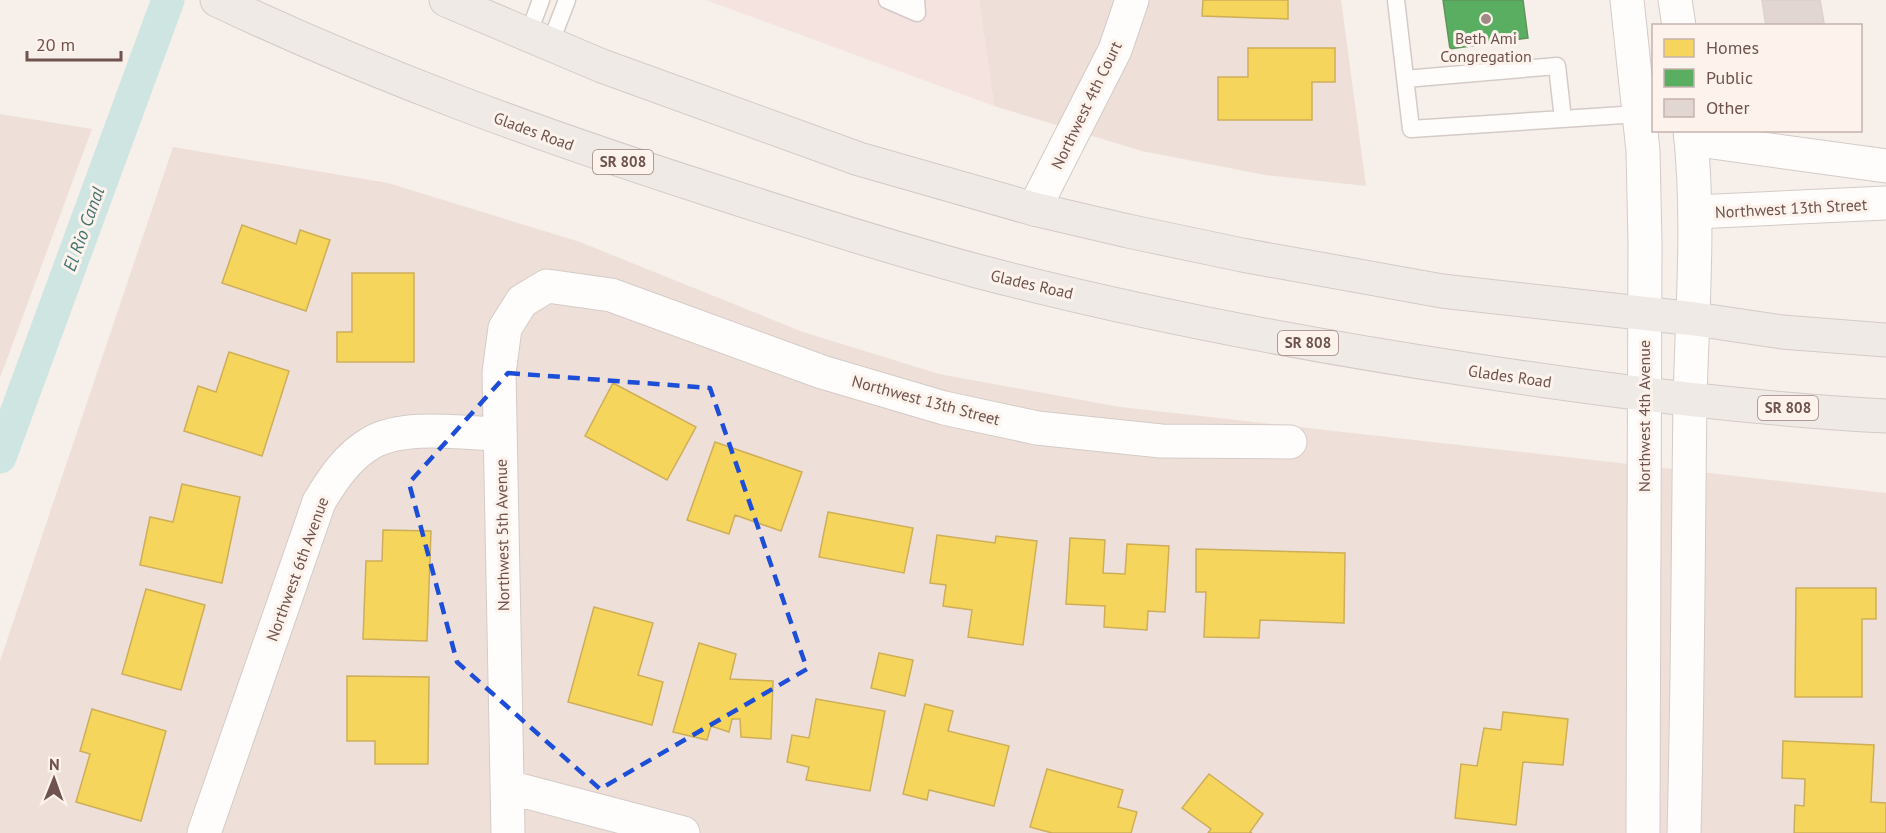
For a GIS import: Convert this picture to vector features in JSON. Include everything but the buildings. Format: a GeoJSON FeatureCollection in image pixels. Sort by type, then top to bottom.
{"type":"FeatureCollection","features":[{"type":"Feature","properties":{"kind":"main road","name":"Glades Road"},"geometry":{"type":"LineString","coordinates":[[217,0],[278,29],[442,97],[576,147],[832,229],[976,271],[1154,313],[1381,356],[1644,395],[1886,416]]}},
{"type":"Feature","properties":{"kind":"main road"},"geometry":{"type":"LineString","coordinates":[[446,0],[602,66],[859,159],[1034,209],[1128,231],[1350,276],[1442,291],[1695,319],[1782,332],[1886,340]]}},
{"type":"Feature","properties":{"kind":"street","name":"Northwest 4th Court"},"geometry":{"type":"LineString","coordinates":[[1034,209],[1114,50],[1132,0]]}},
{"type":"Feature","properties":{"kind":"street","name":"Northwest 4th Avenue"},"geometry":{"type":"LineString","coordinates":[[1627,0],[1643,151],[1643,833]]}},
{"type":"Feature","properties":{"kind":"street"},"geometry":{"type":"LineString","coordinates":[[1675,0],[1679,24]]}},
{"type":"Feature","properties":{"kind":"street"},"geometry":{"type":"LineString","coordinates":[[1684,833],[1690,399],[1695,319],[1695,212],[1690,135],[1886,166]]}},
{"type":"Feature","properties":{"kind":"street","name":"Northwest 13th Street"},"geometry":{"type":"LineString","coordinates":[[1695,212],[1886,203]]}},
{"type":"Feature","properties":{"kind":"street","name":"Northwest 5th Avenue"},"geometry":{"type":"LineString","coordinates":[[508,833],[499,434],[500,373],[505,328],[522,301],[547,286],[577,289]]}},
{"type":"Feature","properties":{"kind":"street","name":"Northwest 13th Street"},"geometry":{"type":"LineString","coordinates":[[577,289],[611,295],[646,306],[709,332],[822,372],[944,408],[1037,428],[1161,441],[1290,442]]}},
{"type":"Feature","properties":{"kind":"street","name":"Northwest 6th Avenue"},"geometry":{"type":"LineString","coordinates":[[204,833],[319,502],[338,472],[371,443],[405,432],[499,434]]}},
{"type":"Feature","properties":{"kind":"street"},"geometry":{"type":"LineString","coordinates":[[508,787],[683,833]]}},
{"type":"Feature","properties":{"kind":"lane"},"geometry":{"type":"LineString","coordinates":[[539,39],[541,0]]}},
{"type":"Feature","properties":{"kind":"lane"},"geometry":{"type":"LineString","coordinates":[[539,39],[567,0]]}},
{"type":"Feature","properties":{"kind":"lane"},"geometry":{"type":"LineString","coordinates":[[887,0],[917,13],[916,0]]}},
{"type":"Feature","properties":{"kind":"lane"},"geometry":{"type":"LineString","coordinates":[[1395,0],[1411,129],[1638,114]]}},
{"type":"Feature","properties":{"kind":"lane"},"geometry":{"type":"LineString","coordinates":[[1405,79],[1557,66],[1563,119]]}},
{"type":"Feature","properties":{"kind":"highlighted area"},"geometry":{"type":"Polygon","coordinates":[[[508,373],[710,388],[807,669],[600,789],[457,662],[409,483],[508,373]]]}},
{"type":"Feature","properties":{"kind":"shaded area"},"geometry":{"type":"Polygon","coordinates":[[[706,0],[979,0],[994,106],[706,0]]]}},
{"type":"Feature","properties":{"kind":"shaded area"},"geometry":{"type":"Polygon","coordinates":[[[979,0],[1341,0],[1366,186],[1265,175],[1142,151],[994,106],[979,0]]]}},
{"type":"Feature","properties":{"kind":"shaded area"},"geometry":{"type":"Polygon","coordinates":[[[0,114],[92,129],[0,378],[0,114]]]}},
{"type":"Feature","properties":{"kind":"shaded area"},"geometry":{"type":"Polygon","coordinates":[[[173,147],[388,183],[580,242],[803,332],[939,374],[1120,407],[1886,493],[1886,833],[0,833],[0,661],[173,147]]]}},
{"type":"Feature","properties":{"kind":"waterway","name":"El Rio Canal"},"geometry":{"type":"LineString","coordinates":[[0,457],[168,0]]}},
{"type":"Feature","properties":{"kind":"place","name":"Beth Ami Congregation"},"geometry":{"type":"Point","coordinates":[1486,19]}}]}
